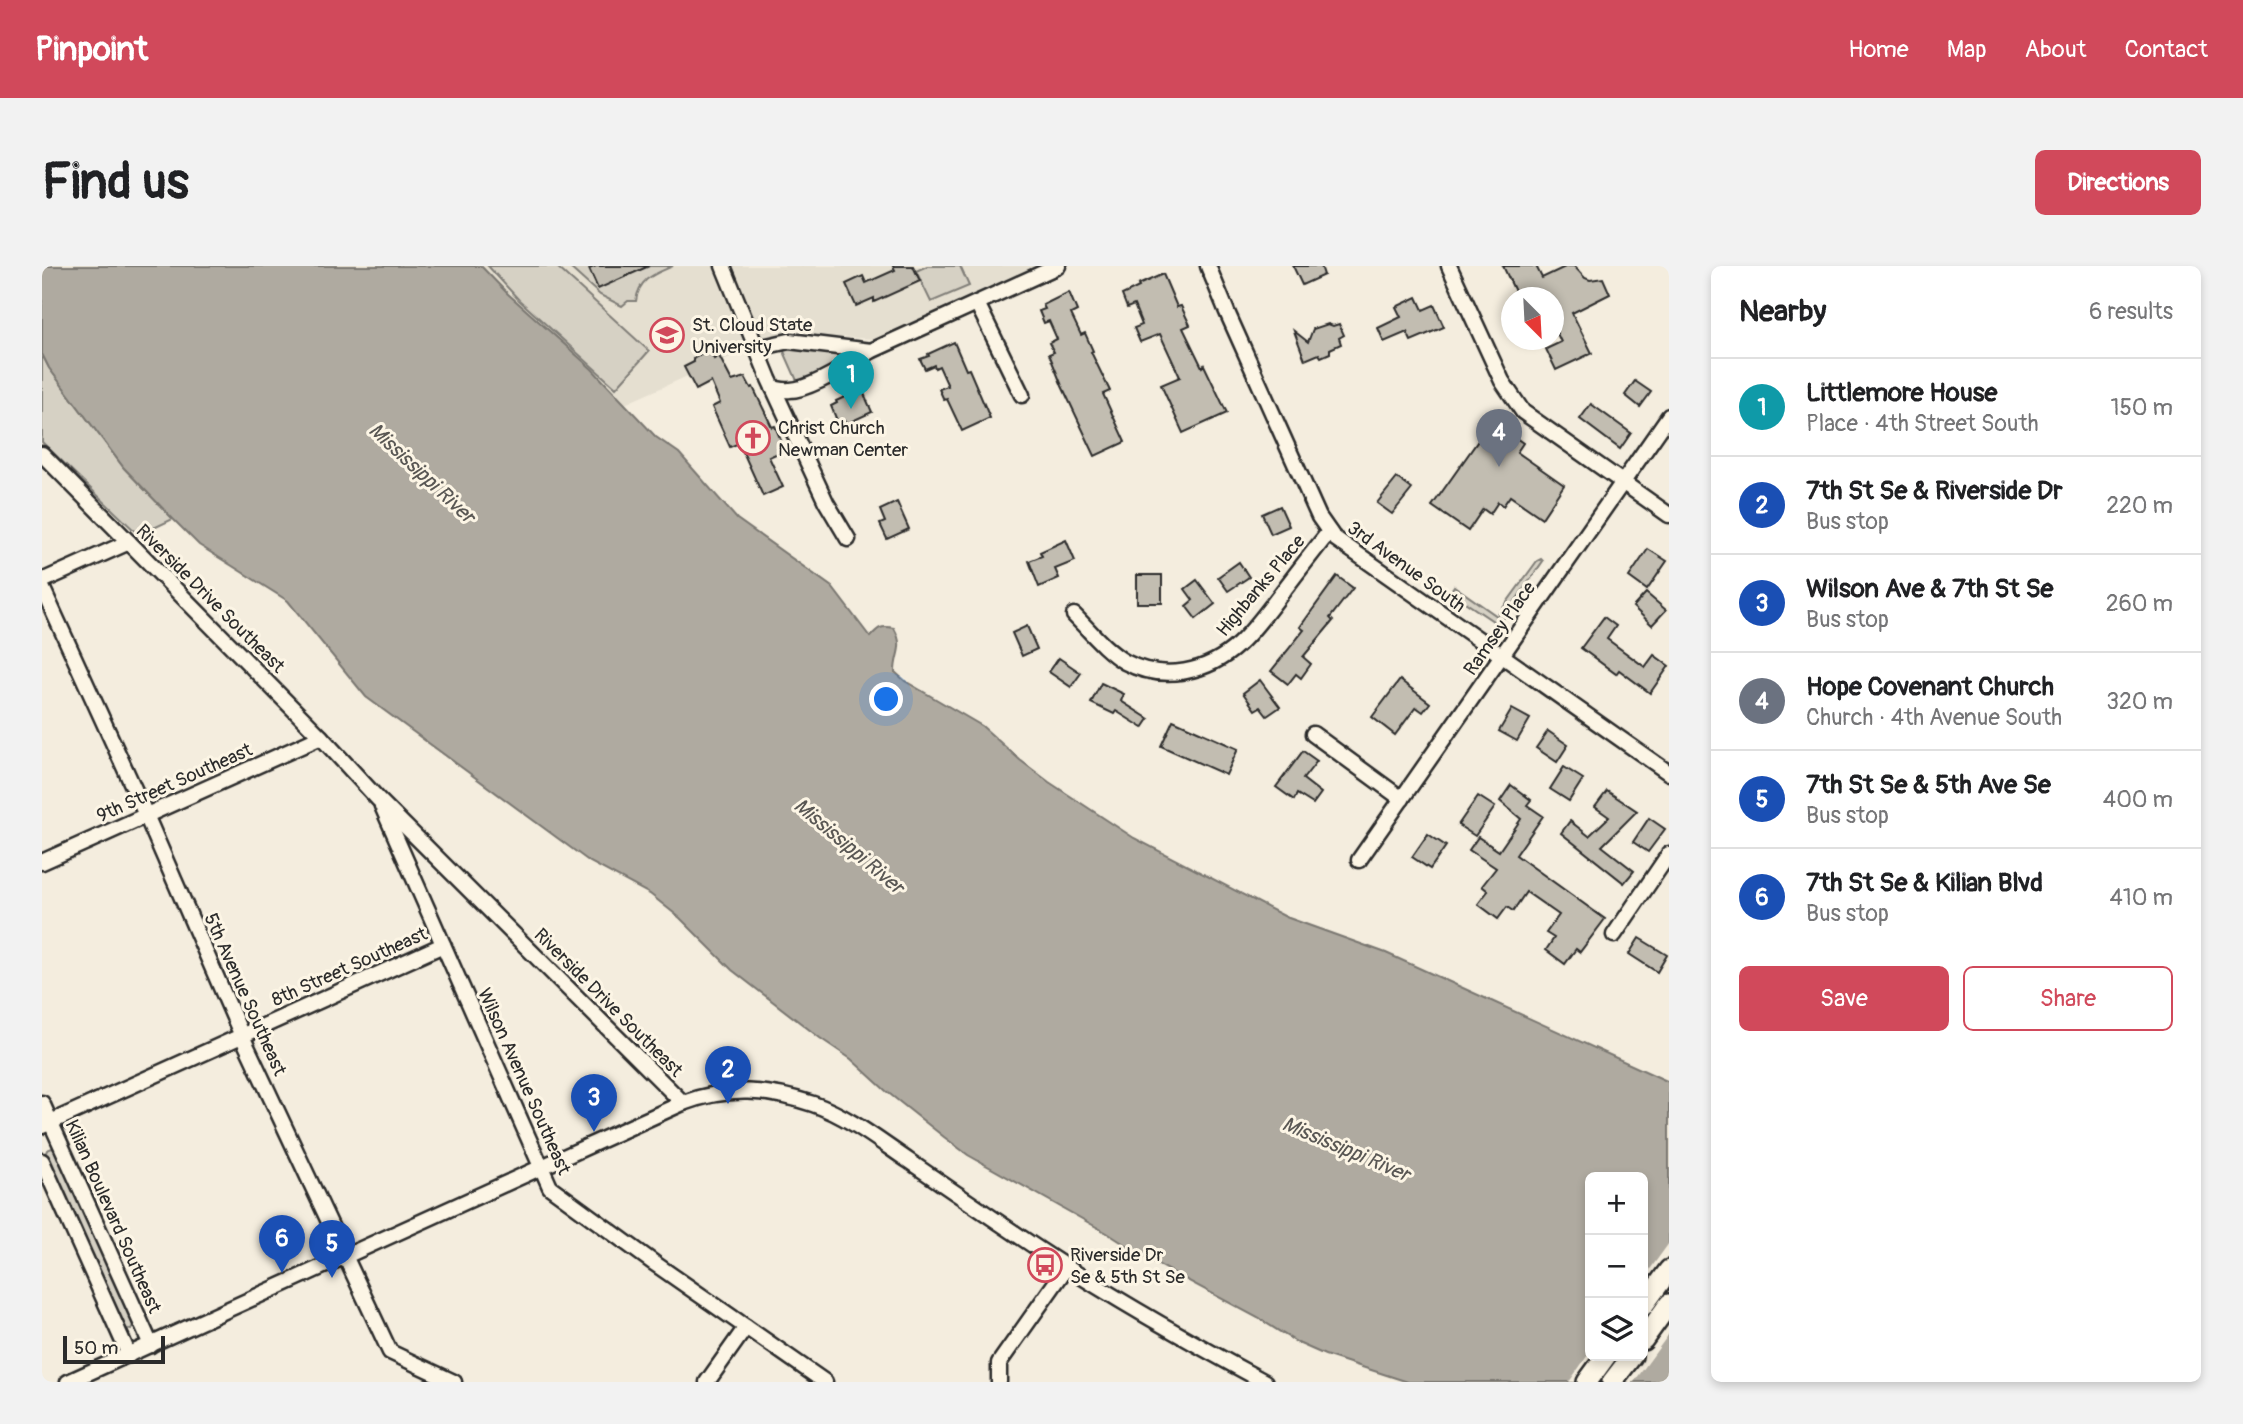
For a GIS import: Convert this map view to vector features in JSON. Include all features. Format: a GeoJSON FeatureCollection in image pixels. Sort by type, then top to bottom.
{"type":"FeatureCollection","features":[{"type":"Feature","properties":{"kind":"highway"},"geometry":{"type":"LineString","coordinates":[[1648,1299],[1669,1270]]}},
{"type":"Feature","properties":{"kind":"highway"},"geometry":{"type":"LineString","coordinates":[[1648,1333],[1669,1304]]}},
{"type":"Feature","properties":{"kind":"highway"},"geometry":{"type":"LineString","coordinates":[[1587,1382],[1602,1361]]}},
{"type":"Feature","properties":{"kind":"highway"},"geometry":{"type":"LineString","coordinates":[[1612,1382],[1628,1361]]}},
{"type":"Feature","properties":{"kind":"street"},"geometry":{"type":"LineString","coordinates":[[723,266],[773,388],[826,502],[848,539]]}},
{"type":"Feature","properties":{"kind":"street"},"geometry":{"type":"LineString","coordinates":[[773,388],[801,388],[871,351],[1058,266]]}},
{"type":"Feature","properties":{"kind":"street","name":"3rd Avenue South"},"geometry":{"type":"LineString","coordinates":[[1208,266],[1319,517],[1337,541],[1669,772]]}},
{"type":"Feature","properties":{"kind":"street"},"geometry":{"type":"LineString","coordinates":[[1449,266],[1495,368],[1518,406],[1529,417],[1669,515]]}},
{"type":"Feature","properties":{"kind":"street"},"geometry":{"type":"LineString","coordinates":[[977,303],[1022,395]]}},
{"type":"Feature","properties":{"kind":"street"},"geometry":{"type":"LineString","coordinates":[[758,348],[789,341],[871,351]]}},
{"type":"Feature","properties":{"kind":"street","name":"Ramsey Place"},"geometry":{"type":"LineString","coordinates":[[1359,860],[1669,416]]}},
{"type":"Feature","properties":{"kind":"street","name":"Riverside Drive Southeast"},"geometry":{"type":"LineString","coordinates":[[42,454],[321,737],[378,799],[683,1103],[720,1092],[740,1091],[764,1092],[815,1105],[859,1127],[1066,1268],[1265,1382]]}},
{"type":"Feature","properties":{"kind":"street","name":"Highbanks Place"},"geometry":{"type":"LineString","coordinates":[[1074,615],[1104,646],[1136,666],[1160,674],[1172,674],[1204,666],[1228,653],[1254,628],[1329,532]]}},
{"type":"Feature","properties":{"kind":"street"},"geometry":{"type":"LineString","coordinates":[[42,581],[129,542]]}},
{"type":"Feature","properties":{"kind":"street","name":"5th Avenue Southeast"},"geometry":{"type":"LineString","coordinates":[[42,587],[146,815],[242,1036],[390,1352],[454,1382]]}},
{"type":"Feature","properties":{"kind":"street"},"geometry":{"type":"LineString","coordinates":[[1314,734],[1402,799]]}},
{"type":"Feature","properties":{"kind":"street","name":"9th Street Southeast"},"geometry":{"type":"LineString","coordinates":[[42,862],[321,737]]}},
{"type":"Feature","properties":{"kind":"street","name":"Wilson Avenue Southeast"},"geometry":{"type":"LineString","coordinates":[[378,799],[550,1186],[561,1197],[825,1382]]}},
{"type":"Feature","properties":{"kind":"street"},"geometry":{"type":"LineString","coordinates":[[1614,935],[1669,854]]}},
{"type":"Feature","properties":{"kind":"street","name":"8th Street Southeast"},"geometry":{"type":"LineString","coordinates":[[46,1124],[443,945]]}},
{"type":"Feature","properties":{"kind":"street","name":"Kilian Boulevard Southeast"},"geometry":{"type":"LineString","coordinates":[[42,1103],[46,1124],[151,1345]]}},
{"type":"Feature","properties":{"kind":"street"},"geometry":{"type":"LineString","coordinates":[[68,1382],[683,1103]]}},
{"type":"Feature","properties":{"kind":"street"},"geometry":{"type":"LineString","coordinates":[[42,1161],[129,1355]]}},
{"type":"Feature","properties":{"kind":"street"},"geometry":{"type":"LineString","coordinates":[[999,1382],[999,1363],[1066,1268]]}},
{"type":"Feature","properties":{"kind":"street"},"geometry":{"type":"LineString","coordinates":[[707,1382],[746,1327]]}},
{"type":"Feature","properties":{"kind":"shaded area","name":"St. Cloud State University"},"geometry":{"type":"Polygon","coordinates":[[[481,266],[1038,266],[877,339],[777,336],[625,404],[592,369],[507,293],[481,266]]]}},
{"type":"Feature","properties":{"kind":"shaded area"},"geometry":{"type":"Polygon","coordinates":[[[488,266],[556,266],[649,351],[616,388],[519,300],[488,266]]]}},
{"type":"Feature","properties":{"kind":"shaded area"},"geometry":{"type":"Polygon","coordinates":[[[568,266],[673,266],[649,278],[641,287],[636,301],[628,301],[622,306],[600,295],[568,266]]]}},
{"type":"Feature","properties":{"kind":"shaded area"},"geometry":{"type":"Polygon","coordinates":[[[927,266],[960,266],[969,286],[931,302],[916,271],[927,266]]]}},
{"type":"Feature","properties":{"kind":"shaded area"},"geometry":{"type":"Polygon","coordinates":[[[782,347],[853,355],[855,358],[798,383],[782,347]]]}},
{"type":"Feature","properties":{"kind":"shaded area"},"geometry":{"type":"Polygon","coordinates":[[[42,354],[49,368],[124,468],[173,519],[139,535],[42,442],[42,354]]]}},
{"type":"Feature","properties":{"kind":"shaded area"},"geometry":{"type":"Polygon","coordinates":[[[1541,559],[1543,561],[1499,625],[1450,592],[1454,586],[1497,616],[1541,559]]]}},
{"type":"Feature","properties":{"kind":"shaded area"},"geometry":{"type":"Polygon","coordinates":[[[47,1150],[56,1150],[134,1323],[131,1330],[124,1328],[45,1155],[47,1150]]]}},
{"type":"Feature","properties":{"kind":"water","name":"Mississippi River"},"geometry":{"type":"Polygon","coordinates":[[[42,266],[481,266],[507,293],[592,369],[656,437],[679,453],[737,519],[832,587],[870,637],[880,628],[894,628],[899,641],[895,672],[905,681],[982,726],[1049,782],[1134,838],[1286,917],[1386,953],[1669,1082],[1669,1382],[1408,1382],[1325,1355],[1298,1343],[968,1155],[886,1091],[851,1059],[732,970],[680,918],[650,894],[590,862],[366,697],[288,601],[199,545],[124,468],[49,368],[42,354],[42,266]]]}},
{"type":"Feature","properties":{"kind":"pier"},"geometry":{"type":"Polygon","coordinates":[[[1669,1243],[1669,1334],[1634,1382],[1569,1382],[1585,1359],[1648,1361],[1648,1272],[1669,1243]]]}},
{"type":"Feature","properties":{"kind":"building"},"geometry":{"type":"Polygon","coordinates":[[[596,266],[649,266],[598,289],[589,269],[596,266]]]}},
{"type":"Feature","properties":{"kind":"building"},"geometry":{"type":"Polygon","coordinates":[[[893,266],[913,266],[920,281],[874,302],[874,298],[856,306],[846,284],[863,276],[866,283],[895,270],[893,266]]]}},
{"type":"Feature","properties":{"kind":"building"},"geometry":{"type":"Polygon","coordinates":[[[1293,266],[1321,266],[1324,275],[1302,285],[1293,266]]]}},
{"type":"Feature","properties":{"kind":"building"},"geometry":{"type":"Polygon","coordinates":[[[1503,266],[1536,266],[1542,278],[1567,266],[1574,266],[1585,278],[1603,278],[1610,294],[1572,313],[1592,353],[1556,370],[1546,350],[1564,350],[1564,287],[1513,287],[1503,266]]]}},
{"type":"Feature","properties":{"kind":"building"},"geometry":{"type":"Polygon","coordinates":[[[1163,274],[1177,307],[1181,306],[1190,325],[1183,328],[1227,413],[1183,433],[1161,385],[1180,377],[1160,334],[1140,342],[1134,328],[1142,325],[1134,305],[1127,308],[1122,295],[1163,274]]]}},
{"type":"Feature","properties":{"kind":"building"},"geometry":{"type":"Polygon","coordinates":[[[1069,292],[1077,311],[1071,314],[1081,335],[1085,333],[1110,391],[1103,394],[1125,442],[1095,456],[1049,354],[1054,352],[1049,343],[1057,339],[1049,321],[1044,323],[1039,311],[1045,309],[1043,305],[1069,292]]]}},
{"type":"Feature","properties":{"kind":"building"},"geometry":{"type":"Polygon","coordinates":[[[1417,297],[1423,310],[1434,305],[1444,327],[1411,341],[1407,332],[1384,342],[1378,328],[1401,317],[1396,307],[1417,297]]]}},
{"type":"Feature","properties":{"kind":"building"},"geometry":{"type":"Polygon","coordinates":[[[1339,324],[1344,335],[1339,338],[1341,344],[1321,357],[1319,354],[1305,360],[1294,331],[1308,342],[1313,329],[1339,324]]]}},
{"type":"Feature","properties":{"kind":"building"},"geometry":{"type":"Polygon","coordinates":[[[954,342],[990,418],[962,431],[947,399],[944,400],[939,389],[948,386],[939,366],[925,369],[920,359],[954,342]]]}},
{"type":"Feature","properties":{"kind":"building","name":"Christ Church Newman Center"},"geometry":{"type":"Polygon","coordinates":[[[709,350],[714,359],[719,356],[732,381],[745,377],[751,388],[753,387],[772,427],[775,426],[785,450],[769,457],[783,487],[763,496],[739,443],[730,447],[712,407],[720,403],[711,382],[696,390],[684,367],[709,350]]]}},
{"type":"Feature","properties":{"kind":"building"},"geometry":{"type":"Polygon","coordinates":[[[1635,381],[1651,392],[1640,407],[1625,395],[1635,381]]]}},
{"type":"Feature","properties":{"kind":"building"},"geometry":{"type":"Polygon","coordinates":[[[862,389],[872,412],[846,424],[844,420],[838,423],[831,406],[862,389]]]}},
{"type":"Feature","properties":{"kind":"building"},"geometry":{"type":"Polygon","coordinates":[[[1591,404],[1631,433],[1620,449],[1580,419],[1591,404]]]}},
{"type":"Feature","properties":{"kind":"building"},"geometry":{"type":"Polygon","coordinates":[[[1492,421],[1523,443],[1517,452],[1564,485],[1542,518],[1510,496],[1503,506],[1498,502],[1490,514],[1483,509],[1468,531],[1432,506],[1492,421]]]}},
{"type":"Feature","properties":{"kind":"building"},"geometry":{"type":"Polygon","coordinates":[[[1397,478],[1412,489],[1392,514],[1377,503],[1397,478]]]}},
{"type":"Feature","properties":{"kind":"building"},"geometry":{"type":"Polygon","coordinates":[[[897,502],[909,529],[887,539],[880,524],[885,522],[880,510],[897,502]]]}},
{"type":"Feature","properties":{"kind":"building"},"geometry":{"type":"Polygon","coordinates":[[[1280,506],[1289,526],[1271,534],[1262,514],[1280,506]]]}},
{"type":"Feature","properties":{"kind":"building"},"geometry":{"type":"Polygon","coordinates":[[[1066,540],[1075,561],[1055,569],[1059,578],[1039,587],[1029,561],[1042,556],[1040,552],[1066,540]]]}},
{"type":"Feature","properties":{"kind":"building"},"geometry":{"type":"Polygon","coordinates":[[[1648,549],[1667,561],[1647,590],[1629,577],[1648,549]]]}},
{"type":"Feature","properties":{"kind":"building"},"geometry":{"type":"Polygon","coordinates":[[[1239,562],[1249,577],[1228,591],[1218,577],[1239,562]]]}},
{"type":"Feature","properties":{"kind":"building"},"geometry":{"type":"Polygon","coordinates":[[[1137,575],[1162,575],[1162,603],[1137,603],[1137,575]]]}},
{"type":"Feature","properties":{"kind":"building"},"geometry":{"type":"Polygon","coordinates":[[[1337,576],[1353,588],[1330,618],[1333,621],[1303,657],[1311,664],[1301,678],[1296,674],[1288,684],[1271,671],[1304,630],[1300,627],[1337,576]]]}},
{"type":"Feature","properties":{"kind":"building"},"geometry":{"type":"Polygon","coordinates":[[[1197,580],[1215,604],[1196,619],[1186,606],[1193,600],[1185,589],[1197,580]]]}},
{"type":"Feature","properties":{"kind":"building"},"geometry":{"type":"Polygon","coordinates":[[[1646,593],[1666,610],[1652,625],[1633,607],[1646,593]]]}},
{"type":"Feature","properties":{"kind":"building"},"geometry":{"type":"Polygon","coordinates":[[[1604,617],[1616,626],[1607,639],[1645,667],[1654,655],[1669,666],[1650,693],[1619,670],[1616,674],[1581,648],[1604,617]]]}},
{"type":"Feature","properties":{"kind":"building"},"geometry":{"type":"Polygon","coordinates":[[[1027,626],[1037,649],[1022,656],[1012,633],[1027,626]]]}},
{"type":"Feature","properties":{"kind":"building"},"geometry":{"type":"Polygon","coordinates":[[[1059,658],[1081,673],[1071,687],[1049,672],[1059,658]]]}},
{"type":"Feature","properties":{"kind":"building"},"geometry":{"type":"Polygon","coordinates":[[[1260,680],[1280,707],[1267,716],[1260,707],[1255,710],[1243,693],[1260,680]]]}},
{"type":"Feature","properties":{"kind":"building"},"geometry":{"type":"Polygon","coordinates":[[[1400,680],[1430,703],[1423,712],[1416,707],[1395,735],[1372,717],[1400,680]]]}},
{"type":"Feature","properties":{"kind":"building"},"geometry":{"type":"Polygon","coordinates":[[[1101,683],[1124,694],[1121,701],[1149,719],[1143,728],[1116,711],[1114,714],[1091,703],[1101,683]]]}},
{"type":"Feature","properties":{"kind":"building"},"geometry":{"type":"Polygon","coordinates":[[[1512,709],[1530,719],[1517,741],[1499,731],[1512,709]]]}},
{"type":"Feature","properties":{"kind":"building"},"geometry":{"type":"Polygon","coordinates":[[[1173,720],[1238,749],[1226,775],[1161,746],[1173,720]]]}},
{"type":"Feature","properties":{"kind":"building"},"geometry":{"type":"Polygon","coordinates":[[[1548,731],[1568,745],[1557,762],[1536,748],[1548,731]]]}},
{"type":"Feature","properties":{"kind":"building"},"geometry":{"type":"Polygon","coordinates":[[[1303,751],[1317,761],[1303,779],[1321,793],[1313,804],[1297,794],[1294,800],[1276,787],[1303,751]]]}},
{"type":"Feature","properties":{"kind":"building"},"geometry":{"type":"Polygon","coordinates":[[[1564,767],[1583,779],[1569,801],[1550,789],[1564,767]]]}},
{"type":"Feature","properties":{"kind":"building"},"geometry":{"type":"Polygon","coordinates":[[[1511,785],[1531,800],[1527,805],[1543,816],[1516,855],[1605,919],[1580,952],[1576,949],[1565,964],[1546,950],[1554,938],[1546,933],[1559,915],[1526,892],[1513,911],[1507,907],[1498,919],[1478,904],[1488,891],[1482,886],[1496,868],[1469,850],[1478,837],[1499,851],[1521,819],[1500,801],[1511,785]]]}},
{"type":"Feature","properties":{"kind":"building"},"geometry":{"type":"Polygon","coordinates":[[[1607,791],[1637,811],[1602,846],[1634,871],[1624,883],[1561,833],[1570,821],[1589,836],[1609,817],[1595,807],[1607,791]]]}},
{"type":"Feature","properties":{"kind":"building"},"geometry":{"type":"Polygon","coordinates":[[[1478,796],[1495,807],[1475,836],[1458,825],[1478,796]]]}},
{"type":"Feature","properties":{"kind":"building"},"geometry":{"type":"Polygon","coordinates":[[[1649,818],[1665,829],[1648,852],[1633,842],[1649,818]]]}},
{"type":"Feature","properties":{"kind":"building"},"geometry":{"type":"Polygon","coordinates":[[[1428,834],[1446,846],[1430,869],[1412,857],[1428,834]]]}},
{"type":"Feature","properties":{"kind":"building"},"geometry":{"type":"Polygon","coordinates":[[[1639,938],[1667,955],[1657,972],[1629,954],[1639,938]]]}},
{"type":"Feature","properties":{"kind":"place","name":"St. Cloud State University"},"geometry":{"type":"Point","coordinates":[667,335]}},
{"type":"Feature","properties":{"kind":"place","name":"Littlemore House"},"geometry":{"type":"Point","coordinates":[851,409]}},
{"type":"Feature","properties":{"kind":"place","name":"Christ Church Newman Center"},"geometry":{"type":"Point","coordinates":[753,438]}},
{"type":"Feature","properties":{"kind":"place","name":"Hope Covenant Church"},"geometry":{"type":"Point","coordinates":[1499,467]}},
{"type":"Feature","properties":{"kind":"place","name":"7th St Se & Riverside Dr"},"geometry":{"type":"Point","coordinates":[728,1104]}},
{"type":"Feature","properties":{"kind":"place","name":"Wilson Ave & 7th St Se"},"geometry":{"type":"Point","coordinates":[594,1132]}},
{"type":"Feature","properties":{"kind":"place","name":"Riverside Dr Se & 5th St Se"},"geometry":{"type":"Point","coordinates":[1045,1265]}},
{"type":"Feature","properties":{"kind":"place","name":"7th St Se & Kilian Blvd"},"geometry":{"type":"Point","coordinates":[282,1273]}},
{"type":"Feature","properties":{"kind":"place","name":"7th St Se & 5th Ave Se"},"geometry":{"type":"Point","coordinates":[332,1278]}}]}
